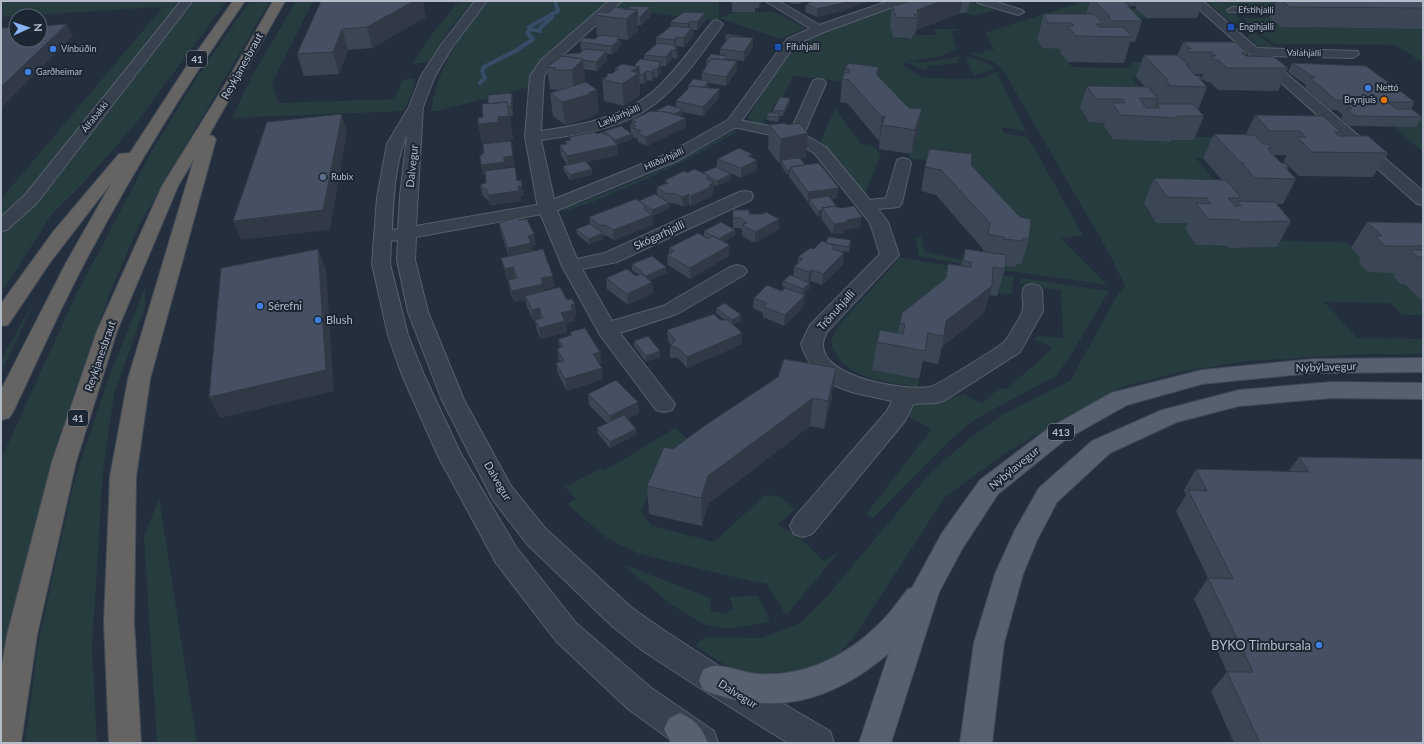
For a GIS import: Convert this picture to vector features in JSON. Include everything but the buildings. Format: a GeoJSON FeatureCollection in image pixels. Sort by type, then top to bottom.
{"type":"FeatureCollection","features":[{"type":"Feature","properties":{"kind":"highway","name":"41"},"geometry":{"type":"LineString","coordinates":[[1,412],[75,263],[159,118],[194,63],[239,1]]}},
{"type":"Feature","properties":{"kind":"highway","name":"Reykjanesbraut"},"geometry":{"type":"LineString","coordinates":[[4,743],[22,635],[64,462],[107,331],[170,186],[214,115],[279,1]]}},
{"type":"Feature","properties":{"kind":"highway"},"geometry":{"type":"LineString","coordinates":[[125,743],[119,622],[123,477],[139,379],[214,115]]}},
{"type":"Feature","properties":{"kind":"highway"},"geometry":{"type":"LineString","coordinates":[[1,320],[17,294],[68,224],[159,118]]}},
{"type":"Feature","properties":{"kind":"main road","name":"Nýbýlavegur"},"geometry":{"type":"LineString","coordinates":[[875,743],[925,590],[952,541],[990,487],[1057,434],[1120,399],[1202,377],[1313,366],[1423,365]]}},
{"type":"Feature","properties":{"kind":"main road","name":"Nýbýlavegur"},"geometry":{"type":"LineString","coordinates":[[976,743],[989,643],[1009,574],[1024,538],[1048,496],[1101,447],[1170,416],[1239,398],[1332,390],[1423,391]]}},
{"type":"Feature","properties":{"kind":"main road"},"geometry":{"type":"LineString","coordinates":[[714,680],[756,690],[785,690],[820,681],[849,664],[885,638],[925,590]]}},
{"type":"Feature","properties":{"kind":"street","name":"Dalvegur"},"geometry":{"type":"LineString","coordinates":[[481,1],[445,48],[428,76],[416,107],[406,120],[395,144],[385,198],[394,236],[406,260],[423,325],[453,400],[502,493],[536,536],[622,617],[654,641],[714,680],[818,743]]}},
{"type":"Feature","properties":{"kind":"street"},"geometry":{"type":"LineString","coordinates":[[616,1],[546,63],[537,76],[533,137],[547,208],[571,266],[607,330],[664,404]]}},
{"type":"Feature","properties":{"kind":"street"},"geometry":{"type":"LineString","coordinates":[[771,1],[820,29]]}},
{"type":"Feature","properties":{"kind":"street","name":"Hlíðarhjalli"},"geometry":{"type":"LineString","coordinates":[[394,236],[486,221],[547,208],[673,157],[733,123],[786,46],[795,39],[900,1]]}},
{"type":"Feature","properties":{"kind":"street"},"geometry":{"type":"LineString","coordinates":[[982,1],[1018,12]]}},
{"type":"Feature","properties":{"kind":"street"},"geometry":{"type":"LineString","coordinates":[[1196,1],[1423,200]]}},
{"type":"Feature","properties":{"kind":"street","name":"Álfabakki"},"geometry":{"type":"LineString","coordinates":[[1,226],[31,199],[185,3]]}},
{"type":"Feature","properties":{"kind":"street","name":"Efstihjalli"},"geometry":{"type":"LineString","coordinates":[[1233,10],[1312,11]]}},
{"type":"Feature","properties":{"kind":"street","name":"Lækjarhjalli"},"geometry":{"type":"LineString","coordinates":[[533,137],[579,130],[606,122],[633,112],[651,101],[664,89],[717,24]]}},
{"type":"Feature","properties":{"kind":"street","name":"Valahjalli"},"geometry":{"type":"LineString","coordinates":[[1255,52],[1353,54]]}},
{"type":"Feature","properties":{"kind":"street"},"geometry":{"type":"LineString","coordinates":[[796,135],[819,83]]}},
{"type":"Feature","properties":{"kind":"street","name":"Dalvegur"},"geometry":{"type":"LineString","coordinates":[[416,107],[413,161],[408,196],[394,236],[381,264],[387,295],[398,335],[413,375],[450,456],[502,549],[566,632],[639,698],[691,738]]}},
{"type":"Feature","properties":{"kind":"street","name":"Trönuhjalli"},"geometry":{"type":"LineString","coordinates":[[733,123],[796,135],[820,150],[879,222],[890,255],[848,296],[817,330],[813,337],[813,352],[823,367],[843,381],[905,396],[936,395],[1012,347],[1033,311],[1032,290]]}},
{"type":"Feature","properties":{"kind":"street"},"geometry":{"type":"LineString","coordinates":[[866,205],[893,203],[903,163]]}},
{"type":"Feature","properties":{"kind":"street","name":"Skógarhjalli"},"geometry":{"type":"LineString","coordinates":[[571,266],[610,258],[745,196]]}},
{"type":"Feature","properties":{"kind":"street"},"geometry":{"type":"LineString","coordinates":[[607,330],[670,310],[737,271]]}},
{"type":"Feature","properties":{"kind":"street"},"geometry":{"type":"LineString","coordinates":[[803,526],[897,415],[905,396]]}},
{"type":"Feature","properties":{"kind":"green space"},"geometry":{"type":"Polygon","coordinates":[[[1,1],[227,1],[134,126],[85,181],[51,215],[1,294],[1,199],[163,7],[48,14],[48,8],[8,8],[8,17],[1,17],[1,1]]]}},
{"type":"Feature","properties":{"kind":"green space"},"geometry":{"type":"Polygon","coordinates":[[[250,1],[270,1],[139,225],[110,292],[74,395],[36,526],[1,684],[1,459],[75,297],[152,151],[197,77],[250,1]]]}},
{"type":"Feature","properties":{"kind":"green space"},"geometry":{"type":"Polygon","coordinates":[[[296,1],[313,1],[272,83],[278,103],[395,99],[402,81],[409,78],[415,79],[413,91],[404,111],[232,118],[252,76],[296,1]]]}},
{"type":"Feature","properties":{"kind":"green space"},"geometry":{"type":"Polygon","coordinates":[[[459,1],[475,1],[451,27],[429,62],[412,64],[432,34],[459,1]]]}},
{"type":"Feature","properties":{"kind":"green space"},"geometry":{"type":"Polygon","coordinates":[[[488,1],[719,1],[719,21],[606,7],[533,75],[529,87],[437,111],[431,111],[434,95],[445,65],[468,26],[488,1]]]}},
{"type":"Feature","properties":{"kind":"green space"},"geometry":{"type":"Polygon","coordinates":[[[906,1],[969,1],[996,10],[973,16],[966,13],[965,10],[968,10],[965,4],[901,38],[912,39],[911,35],[937,35],[934,29],[959,29],[958,31],[951,31],[957,50],[937,57],[907,61],[921,63],[959,57],[957,63],[928,66],[926,70],[920,69],[905,61],[904,66],[923,78],[979,79],[996,72],[1026,131],[1002,127],[1004,133],[1027,137],[1083,236],[1060,238],[1107,285],[994,269],[952,164],[909,158],[918,133],[905,132],[899,126],[873,85],[796,76],[793,77],[780,102],[777,100],[763,124],[754,122],[747,118],[790,49],[798,50],[803,43],[798,42],[906,1]]]}},
{"type":"Feature","properties":{"kind":"green space"},"geometry":{"type":"Polygon","coordinates":[[[1084,1],[1117,1],[1124,9],[1136,9],[1150,19],[1116,18],[1040,46],[1042,48],[1065,49],[1061,52],[1072,67],[1131,68],[1133,62],[1163,62],[1169,77],[1131,77],[1157,108],[1080,108],[1089,122],[1115,123],[1140,141],[1169,142],[1168,140],[1191,137],[1236,137],[1244,158],[1196,158],[1233,202],[1144,204],[1156,223],[1195,223],[1185,229],[1196,245],[1256,248],[1255,246],[1272,241],[1346,242],[1365,263],[1404,273],[1405,284],[1423,302],[1423,315],[1402,315],[1390,303],[1324,302],[1358,338],[1423,339],[1423,354],[1366,354],[1247,361],[1180,372],[1122,387],[1010,450],[945,497],[852,640],[831,661],[798,676],[757,679],[730,668],[695,646],[705,637],[761,638],[800,623],[830,593],[931,472],[970,438],[1000,416],[1070,381],[1119,292],[1125,286],[1109,253],[1003,70],[994,63],[977,57],[969,52],[984,53],[983,50],[994,50],[985,33],[1084,1]]]}},
{"type":"Feature","properties":{"kind":"green space"},"geometry":{"type":"Polygon","coordinates":[[[1206,1],[1282,1],[1285,7],[1228,7],[1237,15],[1242,24],[1241,25],[1231,22],[1206,1]]]}},
{"type":"Feature","properties":{"kind":"green space"},"geometry":{"type":"Polygon","coordinates":[[[737,12],[774,12],[806,28],[781,39],[719,18],[737,12]]]}},
{"type":"Feature","properties":{"kind":"green space"},"geometry":{"type":"Polygon","coordinates":[[[1244,18],[1269,18],[1281,27],[1423,29],[1423,63],[1396,45],[1275,44],[1250,27],[1244,18]]]}},
{"type":"Feature","properties":{"kind":"green space"},"geometry":{"type":"Polygon","coordinates":[[[1251,30],[1277,49],[1261,49],[1248,37],[1249,31],[1251,30]]]}},
{"type":"Feature","properties":{"kind":"green space"},"geometry":{"type":"Polygon","coordinates":[[[966,57],[986,62],[994,68],[974,76],[966,57]]]}},
{"type":"Feature","properties":{"kind":"green space"},"geometry":{"type":"Polygon","coordinates":[[[835,109],[862,145],[870,144],[881,154],[865,194],[820,143],[835,109]]]}},
{"type":"Feature","properties":{"kind":"green space"},"geometry":{"type":"Polygon","coordinates":[[[1406,118],[1423,119],[1423,152],[1393,126],[1406,118]]]}},
{"type":"Feature","properties":{"kind":"green space"},"geometry":{"type":"Polygon","coordinates":[[[735,130],[738,131],[661,172],[599,199],[563,211],[566,208],[652,173],[694,153],[735,130]]]}},
{"type":"Feature","properties":{"kind":"green space"},"geometry":{"type":"Polygon","coordinates":[[[915,237],[921,237],[925,252],[970,262],[969,265],[919,256],[915,237]]]}},
{"type":"Feature","properties":{"kind":"green space"},"geometry":{"type":"Polygon","coordinates":[[[897,257],[1014,277],[1012,294],[998,293],[999,282],[873,370],[919,379],[918,387],[885,382],[864,376],[845,365],[838,357],[832,345],[832,340],[838,326],[897,261],[897,257]]]}},
{"type":"Feature","properties":{"kind":"green space"},"geometry":{"type":"Polygon","coordinates":[[[1020,278],[1109,291],[1071,355],[1056,376],[977,418],[950,440],[873,518],[866,514],[932,429],[908,417],[912,403],[946,399],[964,394],[982,404],[999,388],[1007,389],[1053,348],[1035,339],[1038,336],[1063,338],[1061,290],[1020,284],[1020,278]]]}},
{"type":"Feature","properties":{"kind":"green space"},"geometry":{"type":"Polygon","coordinates":[[[145,288],[145,307],[114,394],[103,471],[92,649],[97,743],[25,743],[38,644],[73,485],[109,377],[145,288]]]}},
{"type":"Feature","properties":{"kind":"green space"},"geometry":{"type":"Polygon","coordinates":[[[37,296],[1,373],[1,360],[37,296]]]}},
{"type":"Feature","properties":{"kind":"green space"},"geometry":{"type":"Polygon","coordinates":[[[675,428],[692,443],[661,465],[641,511],[652,526],[714,542],[765,495],[779,496],[795,509],[778,525],[798,536],[823,561],[839,552],[786,615],[766,583],[750,581],[640,554],[608,539],[567,504],[576,499],[565,487],[601,468],[604,471],[675,428]]]}},
{"type":"Feature","properties":{"kind":"green space"},"geometry":{"type":"Polygon","coordinates":[[[159,498],[197,743],[157,743],[144,537],[159,498]]]}},
{"type":"Feature","properties":{"kind":"green space"},"geometry":{"type":"Polygon","coordinates":[[[622,564],[710,598],[711,611],[725,614],[733,609],[730,597],[758,596],[770,622],[729,629],[706,625],[673,606],[622,564]]]}},
{"type":"Feature","properties":{"kind":"waterway"},"geometry":{"type":"LineString","coordinates":[[530,29],[529,27],[558,11],[555,1]]}},
{"type":"Feature","properties":{"kind":"waterway"},"geometry":{"type":"LineString","coordinates":[[530,29],[540,31],[540,28],[552,17]]}},
{"type":"Feature","properties":{"kind":"waterway"},"geometry":{"type":"LineString","coordinates":[[480,83],[485,78],[482,71],[484,67],[517,50],[533,39],[527,33],[530,29]]}},
{"type":"Feature","properties":{"kind":"place","name":"Engihjalli"},"geometry":{"type":"Point","coordinates":[1231,27]}},
{"type":"Feature","properties":{"kind":"place","name":"Fífuhjalli"},"geometry":{"type":"Point","coordinates":[778,47]}},
{"type":"Feature","properties":{"kind":"place","name":"Vínbúðin"},"geometry":{"type":"Point","coordinates":[53,49]}},
{"type":"Feature","properties":{"kind":"place","name":"Garðheimar"},"geometry":{"type":"Point","coordinates":[28,72]}},
{"type":"Feature","properties":{"kind":"place","name":"Nettó"},"geometry":{"type":"Point","coordinates":[1368,88]}},
{"type":"Feature","properties":{"kind":"place","name":"Brynjuís"},"geometry":{"type":"Point","coordinates":[1384,100]}},
{"type":"Feature","properties":{"kind":"place","name":"Rubix"},"geometry":{"type":"Point","coordinates":[323,177]}},
{"type":"Feature","properties":{"kind":"place","name":"Sérefni"},"geometry":{"type":"Point","coordinates":[260,306]}},
{"type":"Feature","properties":{"kind":"place","name":"Blush"},"geometry":{"type":"Point","coordinates":[318,320]}},
{"type":"Feature","properties":{"kind":"place","name":"BYKO Timbursala"},"geometry":{"type":"Point","coordinates":[1319,645]}}]}
